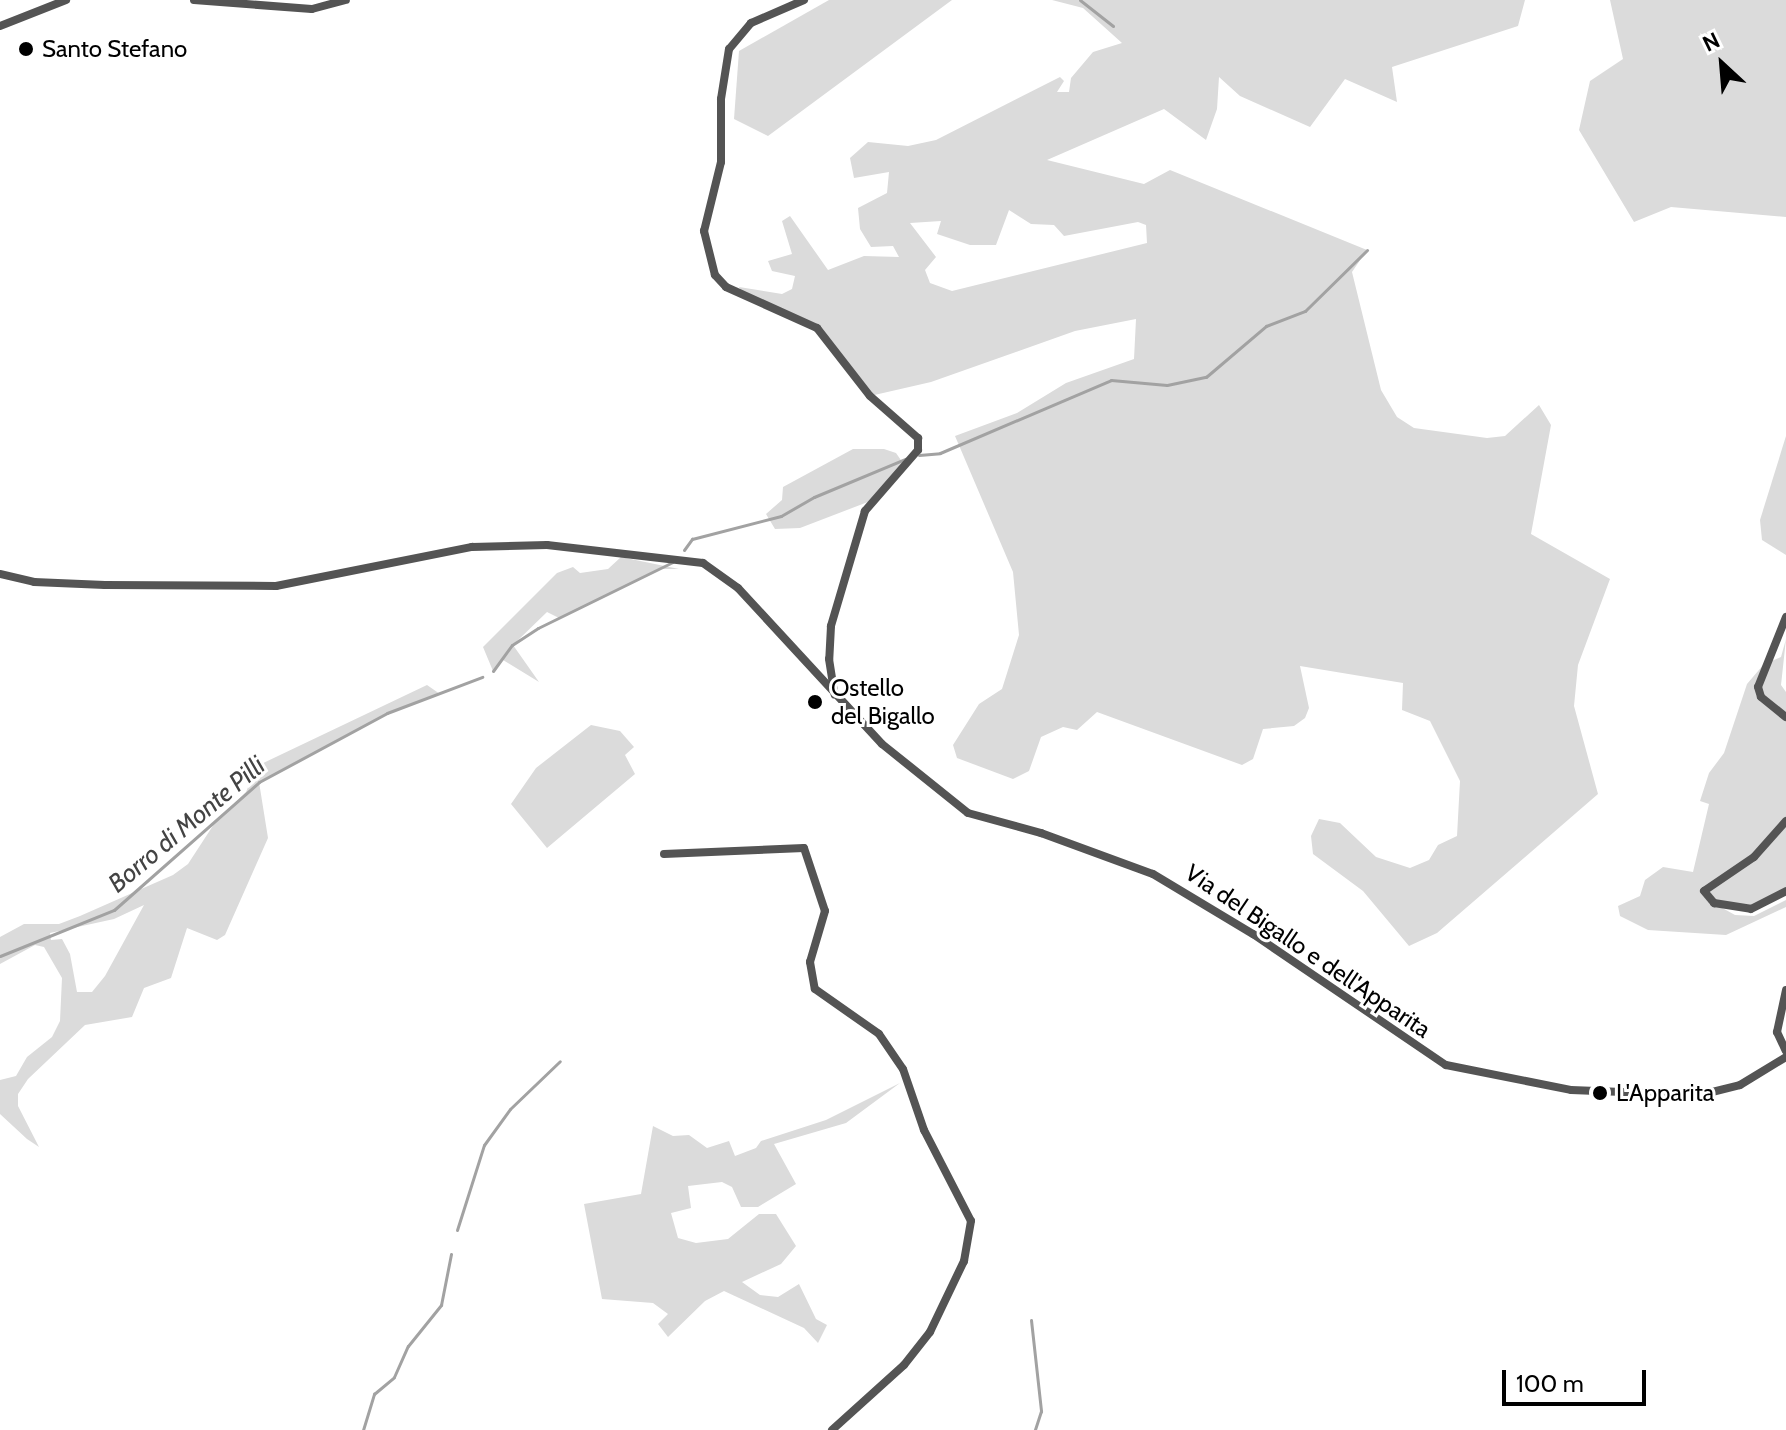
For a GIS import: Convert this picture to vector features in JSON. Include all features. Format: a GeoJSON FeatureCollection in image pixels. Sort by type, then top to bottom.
{"type":"FeatureCollection","features":[{"type":"Feature","properties":{"kind":"street"},"geometry":{"type":"LineString","coordinates":[[0,26],[66,0]]}},
{"type":"Feature","properties":{"kind":"street"},"geometry":{"type":"LineString","coordinates":[[194,0],[312,9],[346,0]]}},
{"type":"Feature","properties":{"kind":"street"},"geometry":{"type":"LineString","coordinates":[[804,0],[751,23],[729,49],[721,99],[721,162],[704,231],[715,275],[726,287],[817,328],[870,396],[918,438],[918,450],[865,511],[831,626],[829,659],[835,695]]}},
{"type":"Feature","properties":{"kind":"street","name":"Via del Bigallo e dell'Apparita"},"geometry":{"type":"LineString","coordinates":[[0,574],[91,585],[276,586],[472,547],[547,545],[684,558],[703,563],[738,588],[882,744],[968,813],[1041,833],[1153,874],[1253,934],[1446,1065],[1548,1087],[1672,1096],[1740,1085],[1786,1054]]}},
{"type":"Feature","properties":{"kind":"street"},"geometry":{"type":"LineString","coordinates":[[1786,617],[1758,687],[1761,697],[1786,717]]}},
{"type":"Feature","properties":{"kind":"street"},"geometry":{"type":"LineString","coordinates":[[1786,821],[1754,857],[1704,891],[1714,903],[1751,909],[1786,891]]}},
{"type":"Feature","properties":{"kind":"street"},"geometry":{"type":"LineString","coordinates":[[664,854],[804,848],[825,911],[810,962],[815,989],[879,1034],[903,1069],[924,1130],[971,1221],[964,1261],[930,1332],[904,1365],[832,1430]]}},
{"type":"Feature","properties":{"kind":"street"},"geometry":{"type":"LineString","coordinates":[[1786,990],[1777,1032],[1786,1054]]}},
{"type":"Feature","properties":{"kind":"shaded area"},"geometry":{"type":"Polygon","coordinates":[[[829,0],[952,0],[768,136],[734,119],[739,51],[829,0]]]}},
{"type":"Feature","properties":{"kind":"shaded area"},"geometry":{"type":"Polygon","coordinates":[[[1052,0],[1525,0],[1518,26],[1392,67],[1397,102],[1345,79],[1310,127],[1240,96],[1219,77],[1217,109],[1206,140],[1164,109],[1047,160],[1144,184],[1170,170],[1367,250],[1352,272],[1381,390],[1397,417],[1414,428],[1487,438],[1505,436],[1539,405],[1551,425],[1531,534],[1610,579],[1578,665],[1574,706],[1598,794],[1437,933],[1409,946],[1363,891],[1313,854],[1311,836],[1319,819],[1340,823],[1376,857],[1410,868],[1429,860],[1438,845],[1457,836],[1460,781],[1430,721],[1402,710],[1403,683],[1300,666],[1309,708],[1305,718],[1294,726],[1263,729],[1253,759],[1242,765],[1097,712],[1077,730],[1063,727],[1041,737],[1029,771],[1013,779],[957,758],[953,745],[979,704],[1002,689],[1019,635],[1013,572],[955,436],[1017,413],[1066,383],[1134,359],[1136,319],[1075,331],[931,382],[870,396],[817,328],[744,297],[739,287],[782,294],[792,289],[795,276],[772,271],[768,261],[792,254],[782,221],[790,216],[828,270],[864,256],[899,257],[893,246],[871,247],[860,229],[858,208],[887,193],[889,172],[854,178],[850,158],[868,142],[908,146],[936,140],[1060,77],[1064,81],[1057,92],[1069,92],[1071,78],[1093,52],[1122,43],[1083,8],[1052,0]],[[1009,210],[996,245],[970,245],[937,234],[941,221],[910,223],[936,257],[925,270],[930,283],[952,291],[1147,243],[1146,225],[1138,222],[1064,236],[1054,225],[1031,224],[1009,210]]]}},
{"type":"Feature","properties":{"kind":"shaded area"},"geometry":{"type":"Polygon","coordinates":[[[1610,0],[1786,0],[1786,217],[1671,207],[1634,222],[1579,130],[1590,81],[1623,59],[1610,0]]]}},
{"type":"Feature","properties":{"kind":"shaded area"},"geometry":{"type":"Polygon","coordinates":[[[1786,436],[1786,555],[1762,540],[1760,520],[1786,436]]]}},
{"type":"Feature","properties":{"kind":"shaded area"},"geometry":{"type":"Polygon","coordinates":[[[853,449],[884,449],[896,453],[905,466],[873,500],[800,528],[775,529],[766,514],[782,500],[783,487],[853,449]]]}},
{"type":"Feature","properties":{"kind":"shaded area"},"geometry":{"type":"Polygon","coordinates":[[[621,557],[679,569],[661,569],[559,618],[547,612],[513,645],[539,682],[503,660],[493,671],[483,647],[557,573],[573,567],[580,573],[608,569],[621,557]]]}},
{"type":"Feature","properties":{"kind":"shaded area"},"geometry":{"type":"Polygon","coordinates":[[[1786,639],[1781,685],[1786,692],[1786,891],[1751,909],[1715,904],[1735,915],[1754,916],[1786,900],[1786,907],[1726,935],[1648,930],[1620,916],[1618,906],[1640,896],[1645,880],[1663,867],[1693,872],[1709,804],[1700,801],[1709,773],[1724,753],[1747,684],[1764,664],[1781,657],[1786,639]]]}},
{"type":"Feature","properties":{"kind":"shaded area"},"geometry":{"type":"Polygon","coordinates":[[[427,685],[440,694],[387,713],[259,782],[268,838],[225,935],[217,940],[187,928],[171,978],[144,988],[132,1017],[85,1025],[28,1079],[18,1094],[18,1106],[39,1147],[0,1114],[0,1080],[16,1076],[27,1057],[52,1037],[60,1021],[62,978],[44,947],[35,945],[0,964],[0,937],[24,924],[59,924],[173,875],[188,864],[216,821],[246,792],[257,766],[427,685]],[[144,905],[114,919],[50,933],[51,940],[62,939],[70,954],[77,992],[92,992],[105,976],[144,905]]]}},
{"type":"Feature","properties":{"kind":"shaded area"},"geometry":{"type":"Polygon","coordinates":[[[591,725],[620,731],[634,747],[625,755],[635,774],[547,848],[511,804],[536,768],[591,725]]]}},
{"type":"Feature","properties":{"kind":"shaded area"},"geometry":{"type":"Polygon","coordinates":[[[900,1083],[846,1123],[774,1144],[796,1184],[758,1207],[741,1207],[732,1187],[722,1182],[688,1186],[691,1208],[671,1213],[678,1238],[696,1243],[728,1239],[759,1214],[776,1214],[796,1246],[781,1264],[742,1282],[760,1295],[778,1297],[799,1284],[816,1319],[827,1325],[818,1343],[804,1328],[724,1291],[705,1301],[668,1337],[658,1324],[668,1314],[653,1303],[602,1299],[584,1204],[641,1194],[653,1126],[673,1136],[689,1135],[707,1148],[729,1141],[735,1156],[756,1148],[761,1141],[826,1120],[900,1083]]]}},
{"type":"Feature","properties":{"kind":"waterway"},"geometry":{"type":"LineString","coordinates":[[1080,0],[1113,26]]}},
{"type":"Feature","properties":{"kind":"waterway","name":"Borro di Monte Pilli"},"geometry":{"type":"LineString","coordinates":[[919,455],[940,453],[1111,380],[1167,385],[1206,377],[1266,326],[1305,311],[1367,250]]}},
{"type":"Feature","properties":{"kind":"waterway","name":"Borro di Monte Pilli"},"geometry":{"type":"LineString","coordinates":[[684,550],[692,539],[781,516],[814,497],[905,459]]}},
{"type":"Feature","properties":{"kind":"waterway","name":"Borro di Monte Pilli"},"geometry":{"type":"LineString","coordinates":[[493,671],[512,645],[538,628],[673,562]]}},
{"type":"Feature","properties":{"kind":"waterway","name":"Borro di Monte Pilli"},"geometry":{"type":"LineString","coordinates":[[0,956],[114,910],[259,782],[387,713],[482,677]]}},
{"type":"Feature","properties":{"kind":"waterway"},"geometry":{"type":"LineString","coordinates":[[457,1230],[484,1145],[510,1109],[560,1061]]}},
{"type":"Feature","properties":{"kind":"waterway"},"geometry":{"type":"LineString","coordinates":[[363,1430],[374,1394],[394,1377],[408,1346],[441,1305],[451,1254]]}},
{"type":"Feature","properties":{"kind":"waterway"},"geometry":{"type":"LineString","coordinates":[[1031,1320],[1041,1411],[1035,1430]]}},
{"type":"Feature","properties":{"kind":"place","name":"Santo Stefano"},"geometry":{"type":"Point","coordinates":[26,49]}},
{"type":"Feature","properties":{"kind":"place","name":"Ostello del Bigallo"},"geometry":{"type":"Point","coordinates":[815,702]}},
{"type":"Feature","properties":{"kind":"place","name":"L'Apparita"},"geometry":{"type":"Point","coordinates":[1600,1093]}}]}
